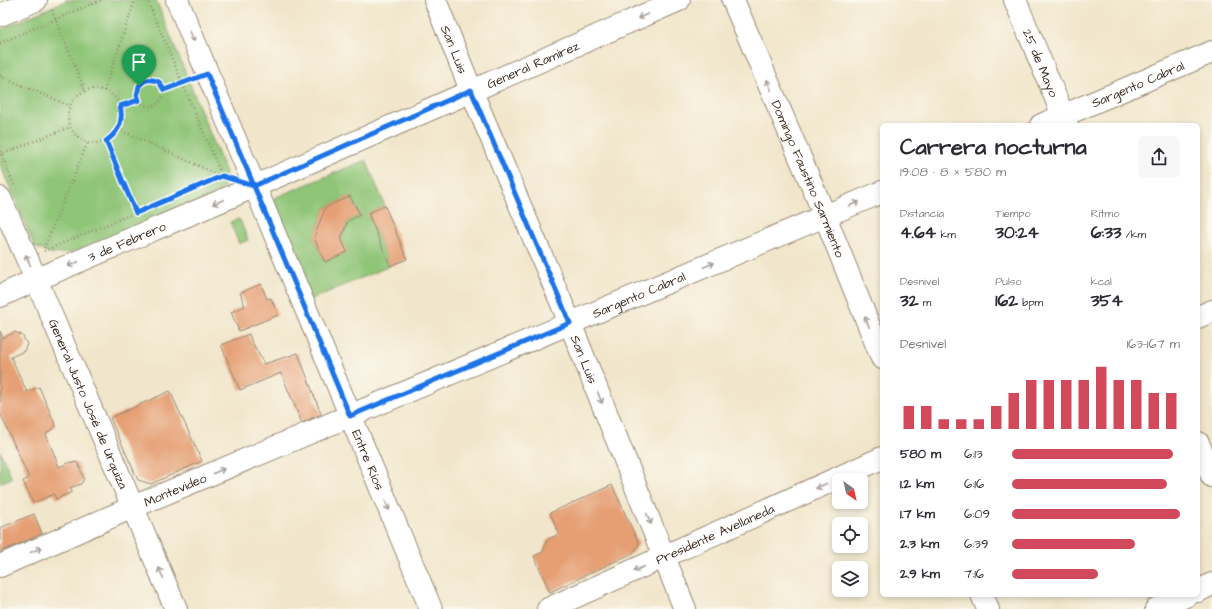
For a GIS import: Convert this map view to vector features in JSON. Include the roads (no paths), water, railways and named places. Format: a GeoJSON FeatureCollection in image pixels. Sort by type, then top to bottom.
{"type":"FeatureCollection","features":[{"type":"Feature","properties":{"kind":"street","name":"Entre Ríos"},"geometry":{"type":"LineString","coordinates":[[177,0],[431,609]]}},
{"type":"Feature","properties":{"kind":"street","name":"San Luis"},"geometry":{"type":"LineString","coordinates":[[436,0],[471,90],[570,323],[685,609]]}},
{"type":"Feature","properties":{"kind":"street","name":"General Ramírez"},"geometry":{"type":"LineString","coordinates":[[254,186],[679,0]]}},
{"type":"Feature","properties":{"kind":"street","name":"Domingo Faustino Sarmiento"},"geometry":{"type":"LineString","coordinates":[[733,0],[825,216],[880,353]]}},
{"type":"Feature","properties":{"kind":"street","name":"25 de Mayo"},"geometry":{"type":"LineString","coordinates":[[1014,0],[1065,120]]}},
{"type":"Feature","properties":{"kind":"street"},"geometry":{"type":"LineString","coordinates":[[0,15],[43,3]]}},
{"type":"Feature","properties":{"kind":"street","name":"Sargento Cabral"},"geometry":{"type":"LineString","coordinates":[[1051,123],[1065,120],[1212,52]]}},
{"type":"Feature","properties":{"kind":"street","name":"3 de Febrero"},"geometry":{"type":"LineString","coordinates":[[0,296],[254,186]]}},
{"type":"Feature","properties":{"kind":"street","name":"Sargento Cabral"},"geometry":{"type":"LineString","coordinates":[[350,416],[880,193]]}},
{"type":"Feature","properties":{"kind":"street","name":"General Justo José de Urquiza"},"geometry":{"type":"LineString","coordinates":[[8,194],[36,280],[176,609]]}},
{"type":"Feature","properties":{"kind":"street"},"geometry":{"type":"LineString","coordinates":[[1200,316],[1212,311]]}},
{"type":"Feature","properties":{"kind":"street","name":"Montevideo"},"geometry":{"type":"LineString","coordinates":[[0,566],[133,507],[350,416]]}},
{"type":"Feature","properties":{"kind":"street"},"geometry":{"type":"LineString","coordinates":[[1200,448],[1212,476]]}},
{"type":"Feature","properties":{"kind":"street","name":"Presidente Avellaneda"},"geometry":{"type":"LineString","coordinates":[[548,609],[880,459]]}},
{"type":"Feature","properties":{"kind":"street"},"geometry":{"type":"LineString","coordinates":[[1200,590],[1212,584]]}},
{"type":"Feature","properties":{"kind":"street"},"geometry":{"type":"LineString","coordinates":[[983,597],[988,609]]}},
{"type":"Feature","properties":{"kind":"street"},"geometry":{"type":"LineString","coordinates":[[1156,609],[1183,597]]}}]}
